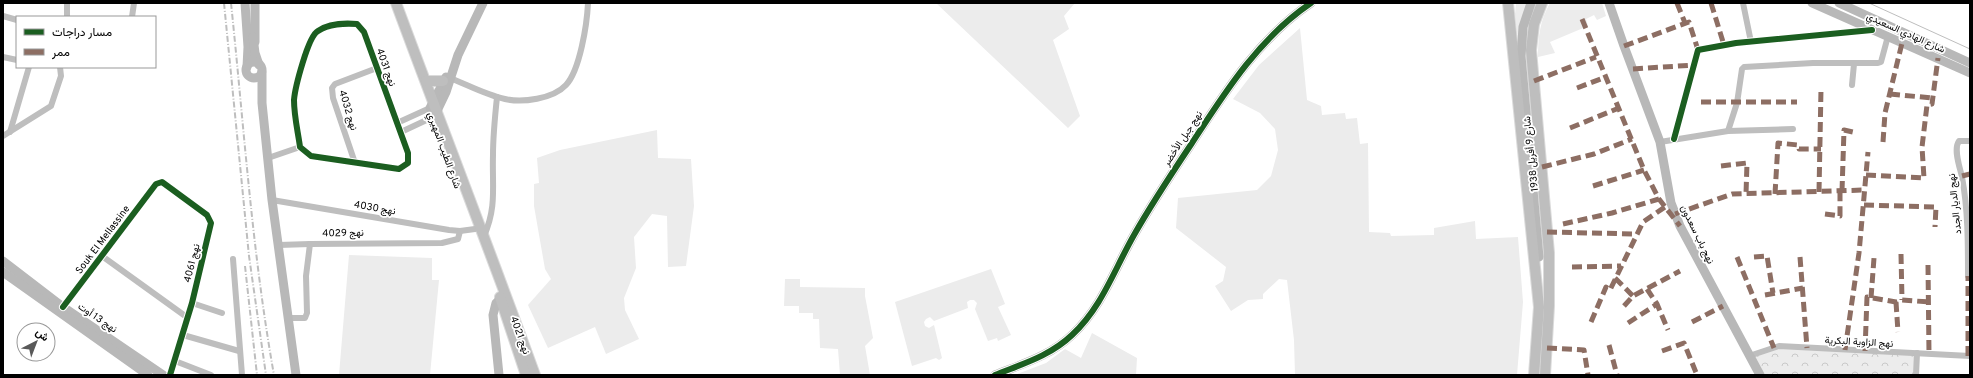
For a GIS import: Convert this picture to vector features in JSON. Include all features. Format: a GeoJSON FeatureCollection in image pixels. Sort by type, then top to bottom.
{"type":"FeatureCollection","features":[{"type":"Feature","properties":{"kind":"main road"},"geometry":{"type":"LineString","coordinates":[[239,3],[252,50],[260,68],[272,200],[296,375]]}},
{"type":"Feature","properties":{"kind":"main road"},"geometry":{"type":"LineString","coordinates":[[245,3],[252,50]]}},
{"type":"Feature","properties":{"kind":"main road"},"geometry":{"type":"LineString","coordinates":[[250,3],[252,50]]}},
{"type":"Feature","properties":{"kind":"main road"},"geometry":{"type":"LineString","coordinates":[[255,3],[252,50],[248,71],[262,103]]}},
{"type":"Feature","properties":{"kind":"main road","name":"شارع الطيب المهيري"},"geometry":{"type":"LineString","coordinates":[[389,3],[484,236],[503,296]]}},
{"type":"Feature","properties":{"kind":"main road","name":"شارع الطيب المهيري"},"geometry":{"type":"LineString","coordinates":[[396,3],[426,81],[433,109],[475,229],[503,296]]}},
{"type":"Feature","properties":{"kind":"main road"},"geometry":{"type":"LineString","coordinates":[[433,109],[483,3]]}},
{"type":"Feature","properties":{"kind":"main road","name":"نهج جبل الأخضر"},"geometry":{"type":"LineString","coordinates":[[995,375],[1046,355],[1072,336],[1098,305],[1149,207],[1213,110],[1252,56],[1293,17],[1311,3]]}},
{"type":"Feature","properties":{"kind":"main road","name":"شارع 9 أفريل 1938"},"geometry":{"type":"LineString","coordinates":[[1508,3],[1544,306]]}},
{"type":"Feature","properties":{"kind":"main road","name":"شارع 9 أفريل 1938"},"geometry":{"type":"LineString","coordinates":[[1531,3],[1523,27],[1521,48],[1522,84],[1544,306]]}},
{"type":"Feature","properties":{"kind":"main road","name":"شارع 9 أفريل 1938"},"geometry":{"type":"LineString","coordinates":[[1536,3],[1528,25],[1526,52],[1544,306],[1546,374]]}},
{"type":"Feature","properties":{"kind":"main road","name":"شارع 9 أفريل 1938"},"geometry":{"type":"LineString","coordinates":[[1534,375],[1544,306],[1548,246],[1531,50],[1534,24],[1542,3]]}},
{"type":"Feature","properties":{"kind":"main road","name":"شارع الهادي السعيدي"},"geometry":{"type":"LineString","coordinates":[[1812,3],[1970,73]]}},
{"type":"Feature","properties":{"kind":"main road","name":"شارع الهادي السعيدي"},"geometry":{"type":"LineString","coordinates":[[1839,3],[1970,63]]}},
{"type":"Feature","properties":{"kind":"main road","name":"نهج باب سعدون"},"geometry":{"type":"LineString","coordinates":[[1610,4],[1660,142],[1671,203],[1680,226],[1760,375]]}},
{"type":"Feature","properties":{"kind":"main road"},"geometry":{"type":"LineString","coordinates":[[248,71],[252,63],[260,68]]}},
{"type":"Feature","properties":{"kind":"main road"},"geometry":{"type":"LineString","coordinates":[[248,71],[255,78],[259,76],[260,68]]}},
{"type":"Feature","properties":{"kind":"main road"},"geometry":{"type":"LineString","coordinates":[[426,81],[447,79]]}},
{"type":"Feature","properties":{"kind":"main road","name":"نهج 13 أوت"},"geometry":{"type":"LineString","coordinates":[[3,261],[63,307],[163,375]]}},
{"type":"Feature","properties":{"kind":"main road","name":"نهج 13 أوت"},"geometry":{"type":"LineString","coordinates":[[3,272],[148,375]]}},
{"type":"Feature","properties":{"kind":"main road"},"geometry":{"type":"LineString","coordinates":[[499,375],[494,315],[496,303],[503,296]]}},
{"type":"Feature","properties":{"kind":"main road","name":"نهج 4021"},"geometry":{"type":"LineString","coordinates":[[503,296],[526,375]]}},
{"type":"Feature","properties":{"kind":"main road","name":"نهج 4021"},"geometry":{"type":"LineString","coordinates":[[503,296],[536,375]]}},
{"type":"Feature","properties":{"kind":"street"},"geometry":{"type":"LineString","coordinates":[[67,3],[67,16]]}},
{"type":"Feature","properties":{"kind":"street"},"geometry":{"type":"LineString","coordinates":[[132,16],[134,3]]}},
{"type":"Feature","properties":{"kind":"street"},"geometry":{"type":"LineString","coordinates":[[447,79],[496,97],[506,99],[526,100],[550,94],[566,86],[573,74],[583,41],[588,20],[588,3]]}},
{"type":"Feature","properties":{"kind":"street"},"geometry":{"type":"LineString","coordinates":[[1743,3],[1751,42]]}},
{"type":"Feature","properties":{"kind":"street"},"geometry":{"type":"LineString","coordinates":[[3,16],[16,20]]}},
{"type":"Feature","properties":{"kind":"street","name":"نهج 4031"},"geometry":{"type":"LineString","coordinates":[[357,24],[364,32],[397,123],[409,158],[408,163],[402,168],[388,169],[311,156],[300,147],[294,101],[295,90],[314,34],[317,31],[334,25],[357,24]]}},
{"type":"Feature","properties":{"kind":"street"},"geometry":{"type":"LineString","coordinates":[[1674,139],[1698,50],[1751,42],[1872,30]]}},
{"type":"Feature","properties":{"kind":"street"},"geometry":{"type":"LineString","coordinates":[[1728,131],[1737,103],[1742,69],[1744,67],[1813,63],[1854,64],[1881,62],[1888,36]]}},
{"type":"Feature","properties":{"kind":"street"},"geometry":{"type":"LineString","coordinates":[[3,57],[16,60]]}},
{"type":"Feature","properties":{"kind":"street"},"geometry":{"type":"LineString","coordinates":[[1852,85],[1854,64]]}},
{"type":"Feature","properties":{"kind":"street"},"geometry":{"type":"LineString","coordinates":[[10,132],[29,68]]}},
{"type":"Feature","properties":{"kind":"street"},"geometry":{"type":"LineString","coordinates":[[3,136],[51,106],[61,76],[60,68]]}},
{"type":"Feature","properties":{"kind":"street","name":"نهج 4032"},"geometry":{"type":"LineString","coordinates":[[355,163],[333,98],[332,88],[335,84],[376,68]]}},
{"type":"Feature","properties":{"kind":"street"},"geometry":{"type":"LineString","coordinates":[[484,236],[493,209],[493,155],[496,97]]}},
{"type":"Feature","properties":{"kind":"street"},"geometry":{"type":"LineString","coordinates":[[397,123],[433,109]]}},
{"type":"Feature","properties":{"kind":"street"},"geometry":{"type":"LineString","coordinates":[[401,132],[433,109]]}},
{"type":"Feature","properties":{"kind":"street"},"geometry":{"type":"LineString","coordinates":[[1660,142],[1728,131],[1793,129]]}},
{"type":"Feature","properties":{"kind":"street","name":"نهج الديار الجدد"},"geometry":{"type":"LineString","coordinates":[[1968,276],[1968,218],[1956,148],[1959,141],[1970,141]]}},
{"type":"Feature","properties":{"kind":"street"},"geometry":{"type":"LineString","coordinates":[[268,158],[300,147]]}},
{"type":"Feature","properties":{"kind":"street","name":"نهج 4061"},"geometry":{"type":"LineString","coordinates":[[157,183],[162,182],[210,219],[210,230],[192,303],[170,375]]}},
{"type":"Feature","properties":{"kind":"street","name":"Souk El Mellassine"},"geometry":{"type":"LineString","coordinates":[[63,307],[157,183]]}},
{"type":"Feature","properties":{"kind":"street","name":"نهج 4030"},"geometry":{"type":"LineString","coordinates":[[272,200],[460,231],[475,229]]}},
{"type":"Feature","properties":{"kind":"street","name":"نهج 4029"},"geometry":{"type":"LineString","coordinates":[[289,318],[305,318],[307,314],[306,276],[310,244],[442,242],[458,239],[460,231]]}},
{"type":"Feature","properties":{"kind":"street"},"geometry":{"type":"LineString","coordinates":[[279,244],[310,244]]}},
{"type":"Feature","properties":{"kind":"street"},"geometry":{"type":"LineString","coordinates":[[102,256],[188,318]]}},
{"type":"Feature","properties":{"kind":"street"},"geometry":{"type":"LineString","coordinates":[[232,258],[242,375]]}},
{"type":"Feature","properties":{"kind":"street"},"geometry":{"type":"LineString","coordinates":[[192,303],[222,313]]}},
{"type":"Feature","properties":{"kind":"street"},"geometry":{"type":"LineString","coordinates":[[183,335],[240,351]]}},
{"type":"Feature","properties":{"kind":"street","name":"نهج الزاوية البكرية"},"geometry":{"type":"LineString","coordinates":[[1749,356],[1779,346],[1970,356]]}},
{"type":"Feature","properties":{"kind":"street"},"geometry":{"type":"LineString","coordinates":[[1916,375],[1917,353]]}},
{"type":"Feature","properties":{"kind":"street"},"geometry":{"type":"LineString","coordinates":[[175,361],[211,375]]}},
{"type":"Feature","properties":{"kind":"green space"},"geometry":{"type":"Polygon","coordinates":[[[936,3],[1075,3],[1064,16],[1069,29],[1053,40],[1080,116],[1068,128],[936,3]]]}},
{"type":"Feature","properties":{"kind":"green space"},"geometry":{"type":"Polygon","coordinates":[[[1516,3],[1528,3],[1518,40],[1515,14],[1516,3]]]}},
{"type":"Feature","properties":{"kind":"green space"},"geometry":{"type":"Polygon","coordinates":[[[1550,3],[1602,3],[1606,16],[1597,20],[1594,15],[1586,19],[1588,26],[1550,42],[1555,53],[1538,57],[1540,29],[1550,3]]]}},
{"type":"Feature","properties":{"kind":"green space"},"geometry":{"type":"Polygon","coordinates":[[[1300,28],[1307,100],[1321,106],[1322,115],[1345,113],[1346,119],[1357,118],[1360,144],[1368,143],[1369,232],[1390,233],[1391,236],[1434,235],[1434,228],[1475,221],[1476,239],[1518,237],[1523,302],[1517,375],[1295,375],[1294,340],[1287,280],[1279,279],[1263,294],[1263,299],[1248,300],[1231,311],[1215,286],[1223,281],[1226,267],[1176,228],[1178,198],[1257,190],[1271,176],[1278,150],[1275,129],[1260,113],[1233,99],[1259,65],[1300,28]]]}},
{"type":"Feature","properties":{"kind":"green space"},"geometry":{"type":"Polygon","coordinates":[[[657,130],[658,158],[691,159],[694,206],[686,266],[668,267],[667,216],[652,214],[634,237],[636,268],[624,298],[625,310],[639,339],[606,354],[595,327],[548,348],[528,305],[551,279],[545,269],[534,206],[534,184],[539,183],[537,158],[560,150],[657,130]]]}},
{"type":"Feature","properties":{"kind":"green space"},"geometry":{"type":"Polygon","coordinates":[[[349,255],[432,258],[432,280],[439,280],[430,375],[339,375],[349,255]]]}},
{"type":"Feature","properties":{"kind":"green space"},"geometry":{"type":"Polygon","coordinates":[[[991,269],[1005,304],[998,307],[1011,335],[998,341],[997,338],[988,341],[975,309],[977,303],[974,300],[970,300],[967,302],[968,308],[934,321],[930,317],[926,319],[924,322],[925,326],[929,328],[934,325],[942,358],[939,360],[936,358],[912,366],[895,302],[991,269]]]}},
{"type":"Feature","properties":{"kind":"green space"},"geometry":{"type":"Polygon","coordinates":[[[785,279],[800,279],[800,287],[865,288],[865,296],[873,338],[865,346],[870,375],[840,375],[838,349],[820,348],[819,319],[813,319],[813,313],[799,313],[799,306],[784,306],[785,279]]]}},
{"type":"Feature","properties":{"kind":"green space"},"geometry":{"type":"Polygon","coordinates":[[[1092,333],[1137,358],[1136,375],[1015,375],[1046,363],[1065,349],[1081,358],[1092,333]]]}},
{"type":"Feature","properties":{"kind":"green space"},"geometry":{"type":"Polygon","coordinates":[[[1777,348],[1914,355],[1914,375],[1763,375],[1753,355],[1777,348]]]}},
{"type":"Feature","properties":{"kind":"tram line"},"geometry":{"type":"LineString","coordinates":[[1869,3],[1970,49]]}},
{"type":"Feature","properties":{"kind":"railway"},"geometry":{"type":"LineString","coordinates":[[224,3],[249,256],[266,375]]}},
{"type":"Feature","properties":{"kind":"railway"},"geometry":{"type":"LineString","coordinates":[[231,3],[254,236],[266,329],[274,375]]}},
{"type":"Feature","properties":{"kind":"railway"},"geometry":{"type":"LineString","coordinates":[[245,266],[257,375]]}},
{"type":"Feature","properties":{"kind":"marked path"},"geometry":{"type":"LineString","coordinates":[[1677,3],[1685,23]]}},
{"type":"Feature","properties":{"kind":"marked path"},"geometry":{"type":"LineString","coordinates":[[1711,3],[1724,45]]}},
{"type":"Feature","properties":{"kind":"marked path"},"geometry":{"type":"LineString","coordinates":[[1582,19],[1644,170],[1659,199],[1680,226]]}},
{"type":"Feature","properties":{"kind":"marked path"},"geometry":{"type":"LineString","coordinates":[[1624,46],[1689,22],[1698,50]]}},
{"type":"Feature","properties":{"kind":"marked path"},"geometry":{"type":"LineString","coordinates":[[1883,142],[1885,113],[1902,43]]}},
{"type":"Feature","properties":{"kind":"marked path"},"geometry":{"type":"LineString","coordinates":[[1534,81],[1596,57]]}},
{"type":"Feature","properties":{"kind":"marked path"},"geometry":{"type":"LineString","coordinates":[[1866,175],[1924,178],[1922,147],[1927,105],[1932,104],[1938,58]]}},
{"type":"Feature","properties":{"kind":"marked path"},"geometry":{"type":"LineString","coordinates":[[1633,69],[1694,65]]}},
{"type":"Feature","properties":{"kind":"marked path"},"geometry":{"type":"LineString","coordinates":[[1577,88],[1606,77]]}},
{"type":"Feature","properties":{"kind":"marked path"},"geometry":{"type":"LineString","coordinates":[[1819,192],[1821,89]]}},
{"type":"Feature","properties":{"kind":"marked path"},"geometry":{"type":"LineString","coordinates":[[1890,94],[1932,98]]}},
{"type":"Feature","properties":{"kind":"marked path"},"geometry":{"type":"LineString","coordinates":[[1701,102],[1797,102]]}},
{"type":"Feature","properties":{"kind":"marked path"},"geometry":{"type":"LineString","coordinates":[[1570,128],[1619,108]]}},
{"type":"Feature","properties":{"kind":"marked path"},"geometry":{"type":"LineString","coordinates":[[1842,191],[1844,130],[1857,133]]}},
{"type":"Feature","properties":{"kind":"marked path"},"geometry":{"type":"LineString","coordinates":[[1542,167],[1594,154],[1632,139]]}},
{"type":"Feature","properties":{"kind":"marked path"},"geometry":{"type":"LineString","coordinates":[[1775,194],[1778,143],[1798,145],[1799,149],[1821,149]]}},
{"type":"Feature","properties":{"kind":"marked path"},"geometry":{"type":"LineString","coordinates":[[1845,350],[1859,253],[1868,152]]}},
{"type":"Feature","properties":{"kind":"marked path"},"geometry":{"type":"LineString","coordinates":[[1721,166],[1747,163],[1746,194]]}},
{"type":"Feature","properties":{"kind":"marked path"},"geometry":{"type":"LineString","coordinates":[[1593,186],[1644,170]]}},
{"type":"Feature","properties":{"kind":"marked path"},"geometry":{"type":"LineString","coordinates":[[1962,176],[1970,174]]}},
{"type":"Feature","properties":{"kind":"marked path"},"geometry":{"type":"LineString","coordinates":[[1675,214],[1732,194],[1865,190]]}},
{"type":"Feature","properties":{"kind":"marked path"},"geometry":{"type":"LineString","coordinates":[[1825,214],[1840,216],[1840,191]]}},
{"type":"Feature","properties":{"kind":"marked path"},"geometry":{"type":"LineString","coordinates":[[1563,224],[1612,213],[1659,199]]}},
{"type":"Feature","properties":{"kind":"marked path"},"geometry":{"type":"LineString","coordinates":[[1864,205],[1936,207],[1935,227]]}},
{"type":"Feature","properties":{"kind":"marked path"},"geometry":{"type":"LineString","coordinates":[[1591,322],[1606,287],[1610,290],[1643,222],[1665,207]]}},
{"type":"Feature","properties":{"kind":"marked path"},"geometry":{"type":"LineString","coordinates":[[1547,232],[1636,234]]}},
{"type":"Feature","properties":{"kind":"marked path"},"geometry":{"type":"LineString","coordinates":[[1901,254],[1902,300]]}},
{"type":"Feature","properties":{"kind":"marked path"},"geometry":{"type":"LineString","coordinates":[[1754,257],[1767,256],[1773,293]]}},
{"type":"Feature","properties":{"kind":"marked path"},"geometry":{"type":"LineString","coordinates":[[1737,257],[1774,348]]}},
{"type":"Feature","properties":{"kind":"marked path"},"geometry":{"type":"LineString","coordinates":[[1800,257],[1807,348]]}},
{"type":"Feature","properties":{"kind":"marked path"},"geometry":{"type":"LineString","coordinates":[[1871,298],[1874,258]]}},
{"type":"Feature","properties":{"kind":"marked path"},"geometry":{"type":"LineString","coordinates":[[1928,265],[1929,354]]}},
{"type":"Feature","properties":{"kind":"marked path"},"geometry":{"type":"LineString","coordinates":[[1572,267],[1621,266]]}},
{"type":"Feature","properties":{"kind":"marked path"},"geometry":{"type":"LineString","coordinates":[[1624,306],[1633,296],[1680,271]]}},
{"type":"Feature","properties":{"kind":"marked path"},"geometry":{"type":"LineString","coordinates":[[1968,276],[1968,356]]}},
{"type":"Feature","properties":{"kind":"marked path"},"geometry":{"type":"LineString","coordinates":[[1615,278],[1633,296]]}},
{"type":"Feature","properties":{"kind":"marked path"},"geometry":{"type":"LineString","coordinates":[[1765,295],[1803,288]]}},
{"type":"Feature","properties":{"kind":"marked path"},"geometry":{"type":"LineString","coordinates":[[1647,289],[1657,304],[1668,330]]}},
{"type":"Feature","properties":{"kind":"marked path"},"geometry":{"type":"LineString","coordinates":[[1865,351],[1867,297],[1896,302],[1902,300],[1929,302]]}},
{"type":"Feature","properties":{"kind":"marked path"},"geometry":{"type":"LineString","coordinates":[[1896,302],[1898,332]]}},
{"type":"Feature","properties":{"kind":"marked path"},"geometry":{"type":"LineString","coordinates":[[1628,323],[1657,304]]}},
{"type":"Feature","properties":{"kind":"marked path"},"geometry":{"type":"LineString","coordinates":[[1692,322],[1723,306]]}},
{"type":"Feature","properties":{"kind":"marked path"},"geometry":{"type":"LineString","coordinates":[[1662,351],[1684,343],[1697,375]]}},
{"type":"Feature","properties":{"kind":"marked path"},"geometry":{"type":"LineString","coordinates":[[1609,345],[1617,375]]}},
{"type":"Feature","properties":{"kind":"marked path"},"geometry":{"type":"LineString","coordinates":[[1547,348],[1584,350],[1588,375]]}},
{"type":"Feature","properties":{"kind":"cycle path"},"geometry":{"type":"LineString","coordinates":[[995,375],[1035,359],[1054,349],[1072,335],[1082,324],[1100,300],[1134,235],[1155,200],[1230,86],[1244,67],[1275,32],[1311,3]]}},
{"type":"Feature","properties":{"kind":"cycle path"},"geometry":{"type":"LineString","coordinates":[[357,24],[364,32],[408,153],[408,163],[399,169],[311,156],[300,147],[295,118],[294,100],[299,74],[310,42],[318,31],[332,25],[357,24]]}},
{"type":"Feature","properties":{"kind":"cycle path"},"geometry":{"type":"LineString","coordinates":[[1674,139],[1698,50],[1736,43],[1872,30]]}},
{"type":"Feature","properties":{"kind":"cycle path"},"geometry":{"type":"LineString","coordinates":[[63,307],[156,184],[162,182],[207,215],[211,223],[192,303],[170,375]]}}]}
